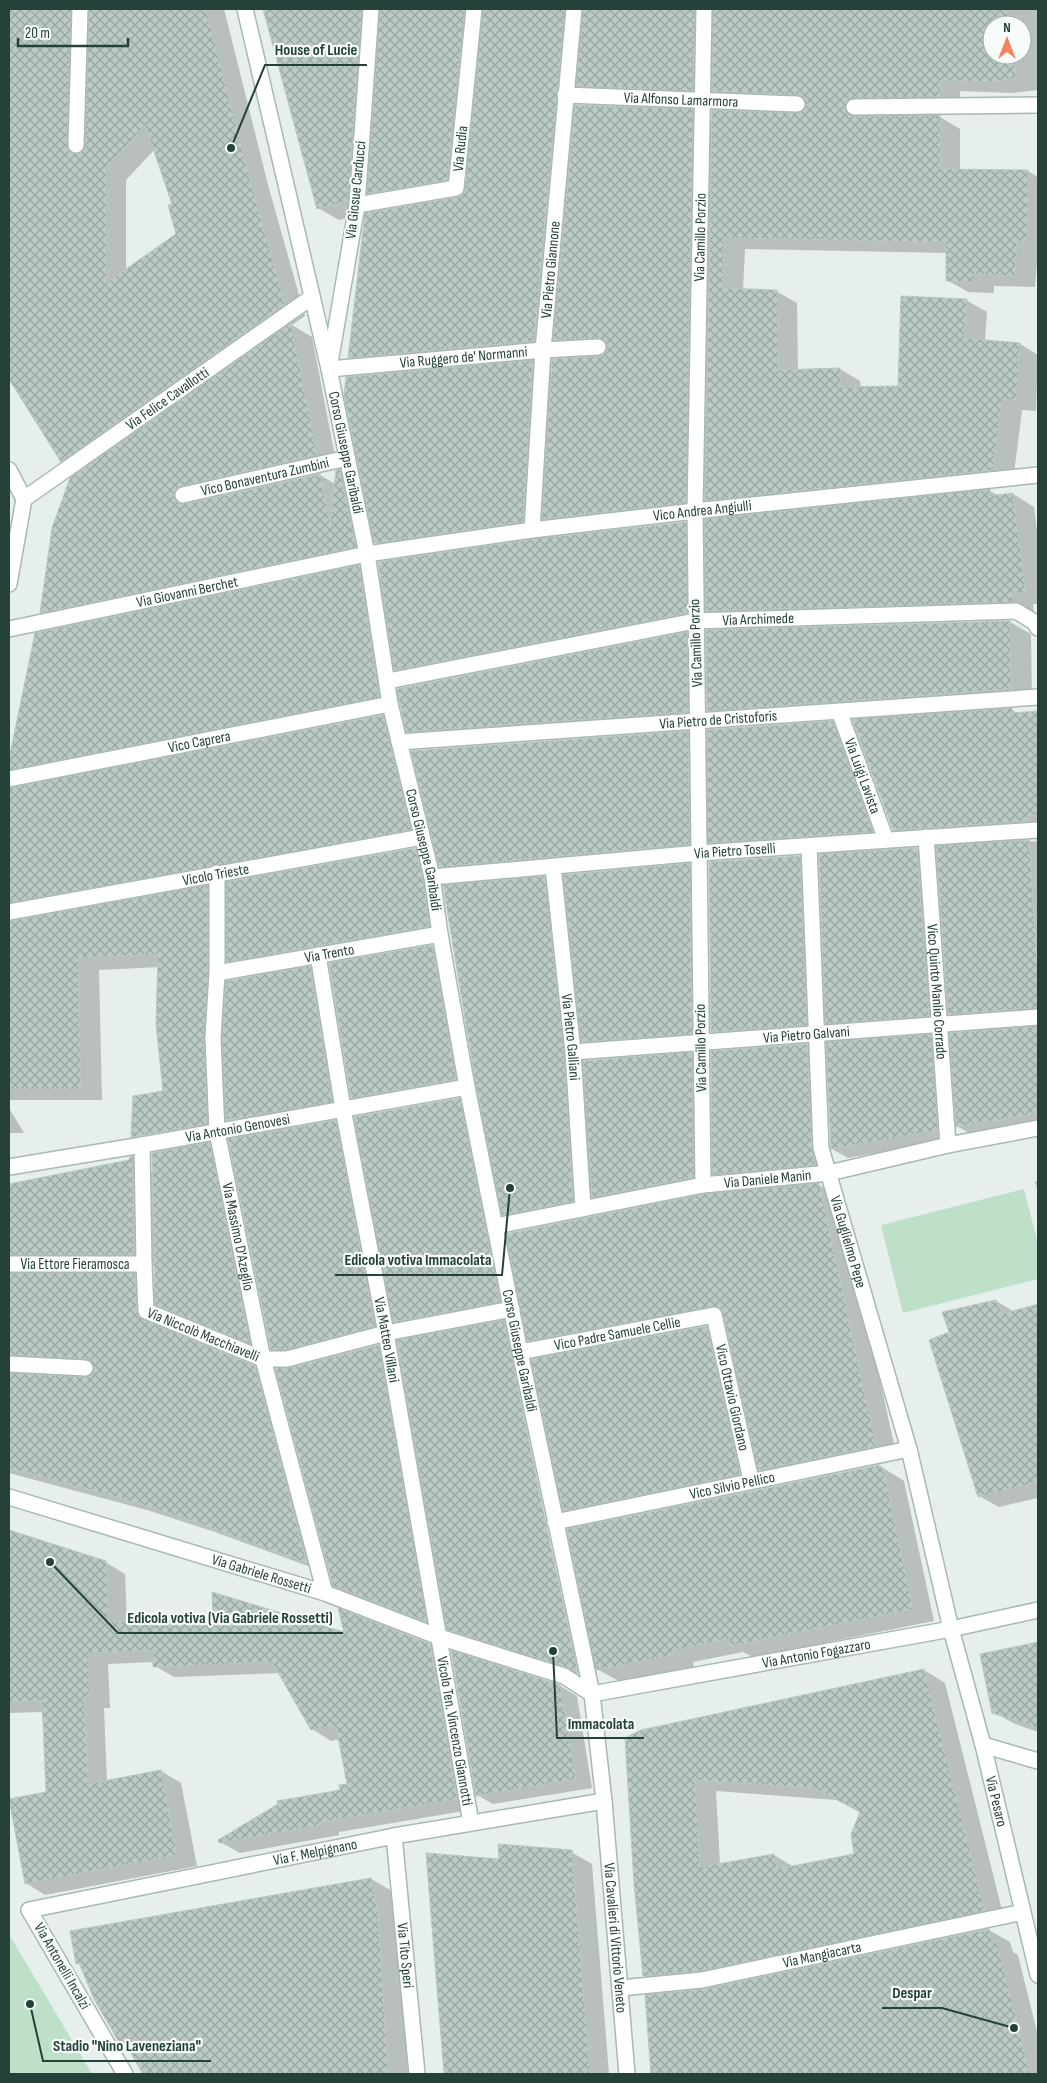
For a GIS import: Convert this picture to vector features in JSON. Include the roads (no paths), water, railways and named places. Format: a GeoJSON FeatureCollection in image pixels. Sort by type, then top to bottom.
{"type":"FeatureCollection","features":[{"type":"Feature","properties":{"kind":"street"},"geometry":{"type":"LineString","coordinates":[[76,145],[80,9]]}},
{"type":"Feature","properties":{"kind":"street","name":"Corso Giuseppe Garibaldi"},"geometry":{"type":"LineString","coordinates":[[245,9],[329,369],[367,554],[388,681],[390,704],[432,876],[440,934],[467,1087],[555,1522],[592,1694]]}},
{"type":"Feature","properties":{"kind":"street","name":"Via Giosue Carducci"},"geometry":{"type":"LineString","coordinates":[[329,369],[357,205],[371,9]]}},
{"type":"Feature","properties":{"kind":"street","name":"Via Rudia"},"geometry":{"type":"LineString","coordinates":[[357,205],[456,188],[474,9]]}},
{"type":"Feature","properties":{"kind":"street","name":"Via Pietro Giannone"},"geometry":{"type":"LineString","coordinates":[[532,530],[543,350],[574,9]]}},
{"type":"Feature","properties":{"kind":"street","name":"Via Camillo Porzio"},"geometry":{"type":"LineString","coordinates":[[704,9],[695,511],[704,1185]]}},
{"type":"Feature","properties":{"kind":"street","name":"Via Alfonso Lamarmora"},"geometry":{"type":"LineString","coordinates":[[565,95],[797,104]]}},
{"type":"Feature","properties":{"kind":"street"},"geometry":{"type":"LineString","coordinates":[[854,107],[1038,105]]}},
{"type":"Feature","properties":{"kind":"street","name":"Via Felice Cavallotti"},"geometry":{"type":"LineString","coordinates":[[16,497],[312,297]]}},
{"type":"Feature","properties":{"kind":"street","name":"Via Ruggero de' Normanni"},"geometry":{"type":"LineString","coordinates":[[329,369],[598,347]]}},
{"type":"Feature","properties":{"kind":"street","name":"Vico Bonaventura Zumbini"},"geometry":{"type":"LineString","coordinates":[[184,495],[347,458]]}},
{"type":"Feature","properties":{"kind":"street"},"geometry":{"type":"LineString","coordinates":[[9,470],[16,497],[9,584]]}},
{"type":"Feature","properties":{"kind":"street","name":"Vico Andrea Angiulli"},"geometry":{"type":"LineString","coordinates":[[367,554],[532,530],[1038,475]]}},
{"type":"Feature","properties":{"kind":"street","name":"Via Giovanni Berchet"},"geometry":{"type":"LineString","coordinates":[[9,628],[367,554]]}},
{"type":"Feature","properties":{"kind":"street","name":"Via Archimede"},"geometry":{"type":"LineString","coordinates":[[388,681],[695,621],[1016,611],[1034,622],[1038,628]]}},
{"type":"Feature","properties":{"kind":"street","name":"Via Pietro de Cristoforis"},"geometry":{"type":"LineString","coordinates":[[399,742],[1038,697]]}},
{"type":"Feature","properties":{"kind":"street","name":"Vico Caprera"},"geometry":{"type":"LineString","coordinates":[[9,779],[390,704]]}},
{"type":"Feature","properties":{"kind":"street","name":"Via Luigi Lavista"},"geometry":{"type":"LineString","coordinates":[[839,710],[886,840]]}},
{"type":"Feature","properties":{"kind":"street","name":"Via Pietro Toselli"},"geometry":{"type":"LineString","coordinates":[[432,876],[699,853],[1038,830]]}},
{"type":"Feature","properties":{"kind":"street","name":"Vicolo Trieste"},"geometry":{"type":"LineString","coordinates":[[9,912],[422,837]]}},
{"type":"Feature","properties":{"kind":"street","name":"Vico Quinto Manlio Corrado"},"geometry":{"type":"LineString","coordinates":[[926,837],[948,1145]]}},
{"type":"Feature","properties":{"kind":"street","name":"Via Guglielmo Pepe"},"geometry":{"type":"LineString","coordinates":[[809,846],[821,1148],[909,1449],[951,1629]]}},
{"type":"Feature","properties":{"kind":"street","name":"Via Pietro Galliani"},"geometry":{"type":"LineString","coordinates":[[553,867],[573,1052],[583,1208]]}},
{"type":"Feature","properties":{"kind":"street","name":"Via Massimo D'Azeglio"},"geometry":{"type":"LineString","coordinates":[[217,873],[218,973],[213,1038],[216,1132],[263,1358],[325,1593]]}},
{"type":"Feature","properties":{"kind":"street","name":"Via Trento"},"geometry":{"type":"LineString","coordinates":[[218,973],[440,934]]}},
{"type":"Feature","properties":{"kind":"street","name":"Via Matteo Villani"},"geometry":{"type":"LineString","coordinates":[[318,955],[343,1109],[386,1333],[439,1637]]}},
{"type":"Feature","properties":{"kind":"street","name":"Via Pietro Galvani"},"geometry":{"type":"LineString","coordinates":[[573,1052],[1038,1017]]}},
{"type":"Feature","properties":{"kind":"street","name":"Via Antonio Genovesi"},"geometry":{"type":"LineString","coordinates":[[9,1167],[467,1087]]}},
{"type":"Feature","properties":{"kind":"street","name":"Via Daniele Manin"},"geometry":{"type":"LineString","coordinates":[[496,1226],[704,1185],[829,1173],[948,1145],[1038,1128]]}},
{"type":"Feature","properties":{"kind":"street","name":"Via Ettore Fieramosca"},"geometry":{"type":"LineString","coordinates":[[9,1264],[144,1264],[142,1145]]}},
{"type":"Feature","properties":{"kind":"street","name":"Via Niccolò Macchiavelli"},"geometry":{"type":"LineString","coordinates":[[144,1264],[146,1311],[263,1358],[287,1358],[386,1333],[512,1309]]}},
{"type":"Feature","properties":{"kind":"street","name":"Vico Padre Samuele Cellie"},"geometry":{"type":"LineString","coordinates":[[520,1352],[714,1315]]}},
{"type":"Feature","properties":{"kind":"street","name":"Vico Ottavio Giordano"},"geometry":{"type":"LineString","coordinates":[[714,1315],[750,1480]]}},
{"type":"Feature","properties":{"kind":"street"},"geometry":{"type":"LineString","coordinates":[[9,1364],[85,1368]]}},
{"type":"Feature","properties":{"kind":"street","name":"Vico Silvio Pellico"},"geometry":{"type":"LineString","coordinates":[[555,1522],[750,1480],[909,1449]]}},
{"type":"Feature","properties":{"kind":"street","name":"Via Gabriele Rossetti"},"geometry":{"type":"LineString","coordinates":[[9,1497],[325,1593],[439,1637],[564,1676],[592,1694]]}},
{"type":"Feature","properties":{"kind":"street","name":"Via Antonio Fogazzaro"},"geometry":{"type":"LineString","coordinates":[[592,1694],[951,1629],[1038,1610]]}},
{"type":"Feature","properties":{"kind":"street","name":"Via Pesaro"},"geometry":{"type":"LineString","coordinates":[[951,1629],[983,1745],[1038,1975]]}},
{"type":"Feature","properties":{"kind":"street","name":"Vicolo Ten. Vincenzo Giannotti"},"geometry":{"type":"LineString","coordinates":[[439,1637],[471,1823]]}},
{"type":"Feature","properties":{"kind":"street","name":"Via Cavalieri di Vittorio Veneto"},"geometry":{"type":"LineString","coordinates":[[592,1694],[604,1801],[627,2074]]}},
{"type":"Feature","properties":{"kind":"street"},"geometry":{"type":"LineString","coordinates":[[983,1745],[1038,1761]]}},
{"type":"Feature","properties":{"kind":"street","name":"Via F. Melpignano"},"geometry":{"type":"LineString","coordinates":[[29,1910],[394,1836],[604,1801]]}},
{"type":"Feature","properties":{"kind":"street","name":"Via Tito Speri"},"geometry":{"type":"LineString","coordinates":[[394,1836],[417,2074]]}},
{"type":"Feature","properties":{"kind":"street","name":"Via Antonelli Incalzi"},"geometry":{"type":"LineString","coordinates":[[29,1910],[125,2074]]}},
{"type":"Feature","properties":{"kind":"street","name":"Via Mangiacarta"},"geometry":{"type":"LineString","coordinates":[[620,1988],[702,1980],[1023,1912]]}},
{"type":"Feature","properties":{"kind":"place","name":"House of Lucie"},"geometry":{"type":"Point","coordinates":[231,148]}},
{"type":"Feature","properties":{"kind":"place","name":"Edicola votiva Immacolata"},"geometry":{"type":"Point","coordinates":[510,1188]}},
{"type":"Feature","properties":{"kind":"place","name":"Edicola votiva (Via Gabriele Rossetti)"},"geometry":{"type":"Point","coordinates":[50,1562]}},
{"type":"Feature","properties":{"kind":"place","name":"Immacolata"},"geometry":{"type":"Point","coordinates":[553,1651]}},
{"type":"Feature","properties":{"kind":"place","name":"Stadio \"Nino Laveneziana\""},"geometry":{"type":"Point","coordinates":[30,2004]}},
{"type":"Feature","properties":{"kind":"place","name":"Despar"},"geometry":{"type":"Point","coordinates":[1014,2028]}}]}
